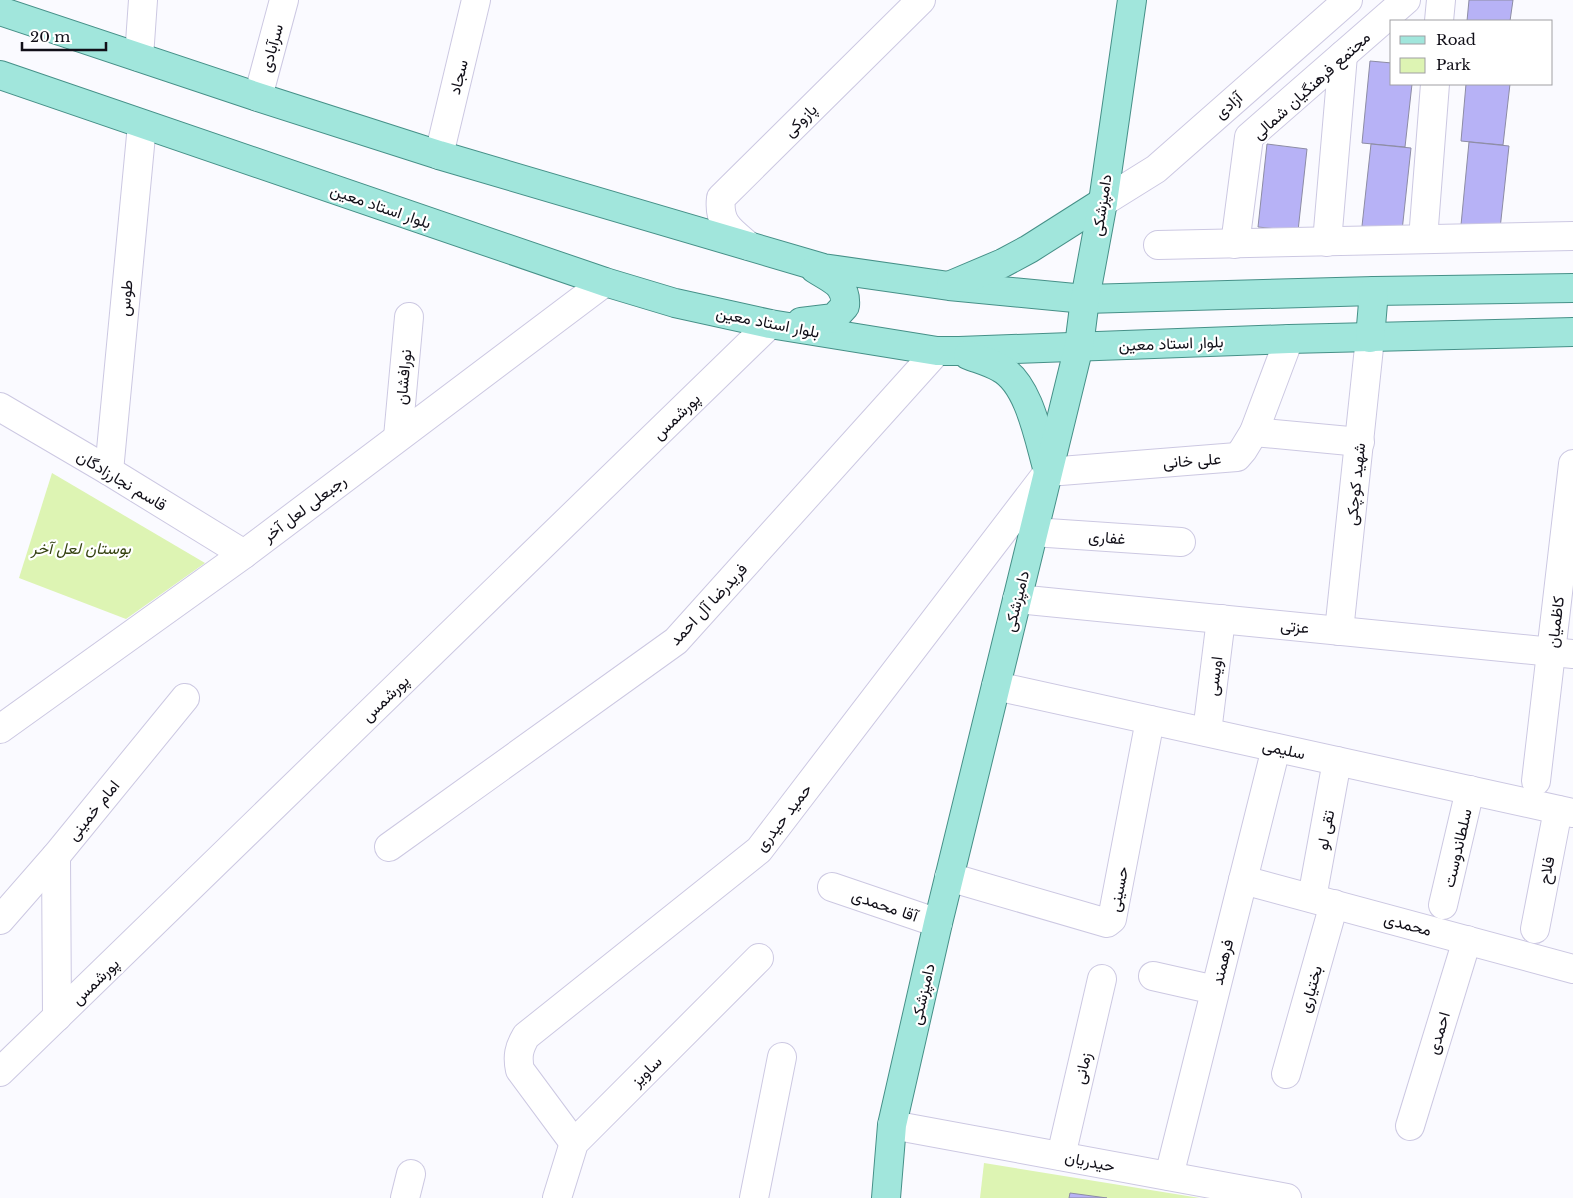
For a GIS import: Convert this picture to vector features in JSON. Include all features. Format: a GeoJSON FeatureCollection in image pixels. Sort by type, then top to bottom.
{"type":"FeatureCollection","features":[{"type":"Feature","properties":{"kind":"main road","name":"دامپزشکی"},"geometry":{"type":"LineString","coordinates":[[886,1198],[892,1125],[938,923],[1078,346],[1103,202],[1132,0]]}},
{"type":"Feature","properties":{"kind":"main road"},"geometry":{"type":"LineString","coordinates":[[0,10],[139,58],[439,155],[811,266],[949,286],[1085,299],[1374,290],[1573,288]]}},
{"type":"Feature","properties":{"kind":"main road","name":"بلوار استاد معین"},"geometry":{"type":"LineString","coordinates":[[0,75],[605,282],[675,303],[770,324],[948,351],[1289,339],[1573,332]]}},
{"type":"Feature","properties":{"kind":"main road"},"geometry":{"type":"LineString","coordinates":[[949,286],[1029,249],[1103,202]]}},
{"type":"Feature","properties":{"kind":"main road"},"geometry":{"type":"LineString","coordinates":[[770,324],[828,319],[837,315],[846,306],[842,286],[811,266]]}},
{"type":"Feature","properties":{"kind":"main road"},"geometry":{"type":"LineString","coordinates":[[1370,338],[1374,290]]}},
{"type":"Feature","properties":{"kind":"main road"},"geometry":{"type":"LineString","coordinates":[[948,351],[1001,368],[1011,376],[1027,400],[1048,472]]}},
{"type":"Feature","properties":{"kind":"street"},"geometry":{"type":"LineString","coordinates":[[139,58],[143,0]]}},
{"type":"Feature","properties":{"kind":"street","name":"سرآبادی"},"geometry":{"type":"LineString","coordinates":[[258,97],[284,0]]}},
{"type":"Feature","properties":{"kind":"street","name":"سجاد"},"geometry":{"type":"LineString","coordinates":[[439,155],[476,0]]}},
{"type":"Feature","properties":{"kind":"street","name":"پازوکی"},"geometry":{"type":"LineString","coordinates":[[749,246],[724,222],[720,210],[721,198],[921,0]]}},
{"type":"Feature","properties":{"kind":"street","name":"آزادی"},"geometry":{"type":"LineString","coordinates":[[1103,202],[1156,169],[1326,10],[1348,0]]}},
{"type":"Feature","properties":{"kind":"street","name":"مجتمع فرهنگیان شمالی"},"geometry":{"type":"LineString","coordinates":[[1235,244],[1249,137],[1406,0]]}},
{"type":"Feature","properties":{"kind":"street"},"geometry":{"type":"LineString","coordinates":[[1439,20],[1441,0]]}},
{"type":"Feature","properties":{"kind":"street"},"geometry":{"type":"LineString","coordinates":[[1327,242],[1343,55]]}},
{"type":"Feature","properties":{"kind":"street"},"geometry":{"type":"LineString","coordinates":[[1423,240],[1435,85]]}},
{"type":"Feature","properties":{"kind":"street","name":"طوس"},"geometry":{"type":"LineString","coordinates":[[109,471],[142,125]]}},
{"type":"Feature","properties":{"kind":"street"},"geometry":{"type":"LineString","coordinates":[[1158,245],[1573,236]]}},
{"type":"Feature","properties":{"kind":"street","name":"رجبعلی لعل آخر"},"geometry":{"type":"LineString","coordinates":[[0,729],[244,554],[605,282]]}},
{"type":"Feature","properties":{"kind":"street","name":"نورافشان"},"geometry":{"type":"LineString","coordinates":[[398,437],[409,317]]}},
{"type":"Feature","properties":{"kind":"street","name":"پورشمس"},"geometry":{"type":"LineString","coordinates":[[0,1072],[770,324]]}},
{"type":"Feature","properties":{"kind":"street","name":"شهید کوچکی"},"geometry":{"type":"LineString","coordinates":[[1339,631],[1370,338]]}},
{"type":"Feature","properties":{"kind":"street","name":"علی خانی"},"geometry":{"type":"LineString","coordinates":[[1048,472],[1236,457],[1244,450],[1254,432],[1289,339]]}},
{"type":"Feature","properties":{"kind":"street","name":"فریدرضا آل احمد"},"geometry":{"type":"LineString","coordinates":[[389,847],[676,641],[948,351]]}},
{"type":"Feature","properties":{"kind":"street","name":"قاسم نجارزادگان"},"geometry":{"type":"LineString","coordinates":[[0,407],[244,554]]}},
{"type":"Feature","properties":{"kind":"street"},"geometry":{"type":"LineString","coordinates":[[1254,432],[1360,442]]}},
{"type":"Feature","properties":{"kind":"street","name":"کاظمیان"},"geometry":{"type":"LineString","coordinates":[[1536,781],[1562,653],[1573,464]]}},
{"type":"Feature","properties":{"kind":"street","name":"حمید حیدری"},"geometry":{"type":"LineString","coordinates":[[574,1143],[520,1070],[518,1058],[520,1046],[526,1036],[759,850],[1048,472]]}},
{"type":"Feature","properties":{"kind":"street","name":"غفاری"},"geometry":{"type":"LineString","coordinates":[[1033,532],[1181,542]]}},
{"type":"Feature","properties":{"kind":"street","name":"عزتی"},"geometry":{"type":"LineString","coordinates":[[1017,599],[1562,653]]}},
{"type":"Feature","properties":{"kind":"street","name":"اویسی"},"geometry":{"type":"LineString","coordinates":[[1207,732],[1221,619]]}},
{"type":"Feature","properties":{"kind":"street","name":"سلیمی"},"geometry":{"type":"LineString","coordinates":[[996,686],[1565,811]]}},
{"type":"Feature","properties":{"kind":"street","name":"امام خمینی"},"geometry":{"type":"LineString","coordinates":[[0,920],[56,856],[185,698]]}},
{"type":"Feature","properties":{"kind":"street","name":"حسینی"},"geometry":{"type":"LineString","coordinates":[[949,877],[1110,922],[1150,720]]}},
{"type":"Feature","properties":{"kind":"street","name":"فرهمند"},"geometry":{"type":"LineString","coordinates":[[1169,1176],[1276,748]]}},
{"type":"Feature","properties":{"kind":"street","name":"تقی لو"},"geometry":{"type":"LineString","coordinates":[[1323,901],[1337,761]]}},
{"type":"Feature","properties":{"kind":"street","name":"سلطاندوست"},"geometry":{"type":"LineString","coordinates":[[1443,905],[1470,790]]}},
{"type":"Feature","properties":{"kind":"street","name":"فلاح"},"geometry":{"type":"LineString","coordinates":[[1535,930],[1565,811]]}},
{"type":"Feature","properties":{"kind":"street"},"geometry":{"type":"LineString","coordinates":[[56,856],[57,1017]]}},
{"type":"Feature","properties":{"kind":"street","name":"محمدی"},"geometry":{"type":"LineString","coordinates":[[1243,880],[1573,969]]}},
{"type":"Feature","properties":{"kind":"street","name":"آقا محمدی"},"geometry":{"type":"LineString","coordinates":[[832,887],[938,923]]}},
{"type":"Feature","properties":{"kind":"street","name":"بختیاری"},"geometry":{"type":"LineString","coordinates":[[1286,1074],[1323,901]]}},
{"type":"Feature","properties":{"kind":"street","name":"احمدی"},"geometry":{"type":"LineString","coordinates":[[1410,1126],[1467,940]]}},
{"type":"Feature","properties":{"kind":"street","name":"ساویز"},"geometry":{"type":"LineString","coordinates":[[557,1198],[574,1143],[759,958]]}},
{"type":"Feature","properties":{"kind":"street"},"geometry":{"type":"LineString","coordinates":[[1153,976],[1215,990]]}},
{"type":"Feature","properties":{"kind":"street","name":"زمانی"},"geometry":{"type":"LineString","coordinates":[[1061,1156],[1102,979]]}},
{"type":"Feature","properties":{"kind":"street"},"geometry":{"type":"LineString","coordinates":[[754,1198],[782,1057]]}},
{"type":"Feature","properties":{"kind":"street","name":"حیدریان"},"geometry":{"type":"LineString","coordinates":[[892,1125],[1287,1198]]}},
{"type":"Feature","properties":{"kind":"green space","name":"بوستان لعل آخر"},"geometry":{"type":"Polygon","coordinates":[[[52,473],[205,563],[126,619],[19,578],[52,473]]]}},
{"type":"Feature","properties":{"kind":"green space"},"geometry":{"type":"Polygon","coordinates":[[[984,1163],[1200,1198],[980,1198],[984,1163]]]}},
{"type":"Feature","properties":{"kind":"building"},"geometry":{"type":"Polygon","coordinates":[[[1469,0],[1513,0],[1510,20],[1467,20],[1469,0]]]}},
{"type":"Feature","properties":{"kind":"building"},"geometry":{"type":"Polygon","coordinates":[[[1370,61],[1390,63],[1390,85],[1412,85],[1405,147],[1362,143],[1370,61]]]}},
{"type":"Feature","properties":{"kind":"building"},"geometry":{"type":"Polygon","coordinates":[[[1466,85],[1510,85],[1503,145],[1461,141],[1466,85]]]}},
{"type":"Feature","properties":{"kind":"building"},"geometry":{"type":"Polygon","coordinates":[[[1469,142],[1509,146],[1500,229],[1461,225],[1469,142]]]}},
{"type":"Feature","properties":{"kind":"building"},"geometry":{"type":"Polygon","coordinates":[[[1267,144],[1307,149],[1298,231],[1258,227],[1267,144]]]}},
{"type":"Feature","properties":{"kind":"building"},"geometry":{"type":"Polygon","coordinates":[[[1371,144],[1411,148],[1402,231],[1362,226],[1371,144]]]}},
{"type":"Feature","properties":{"kind":"building"},"geometry":{"type":"Polygon","coordinates":[[[1070,1193],[1107,1198],[1069,1198],[1070,1193]]]}}]}
